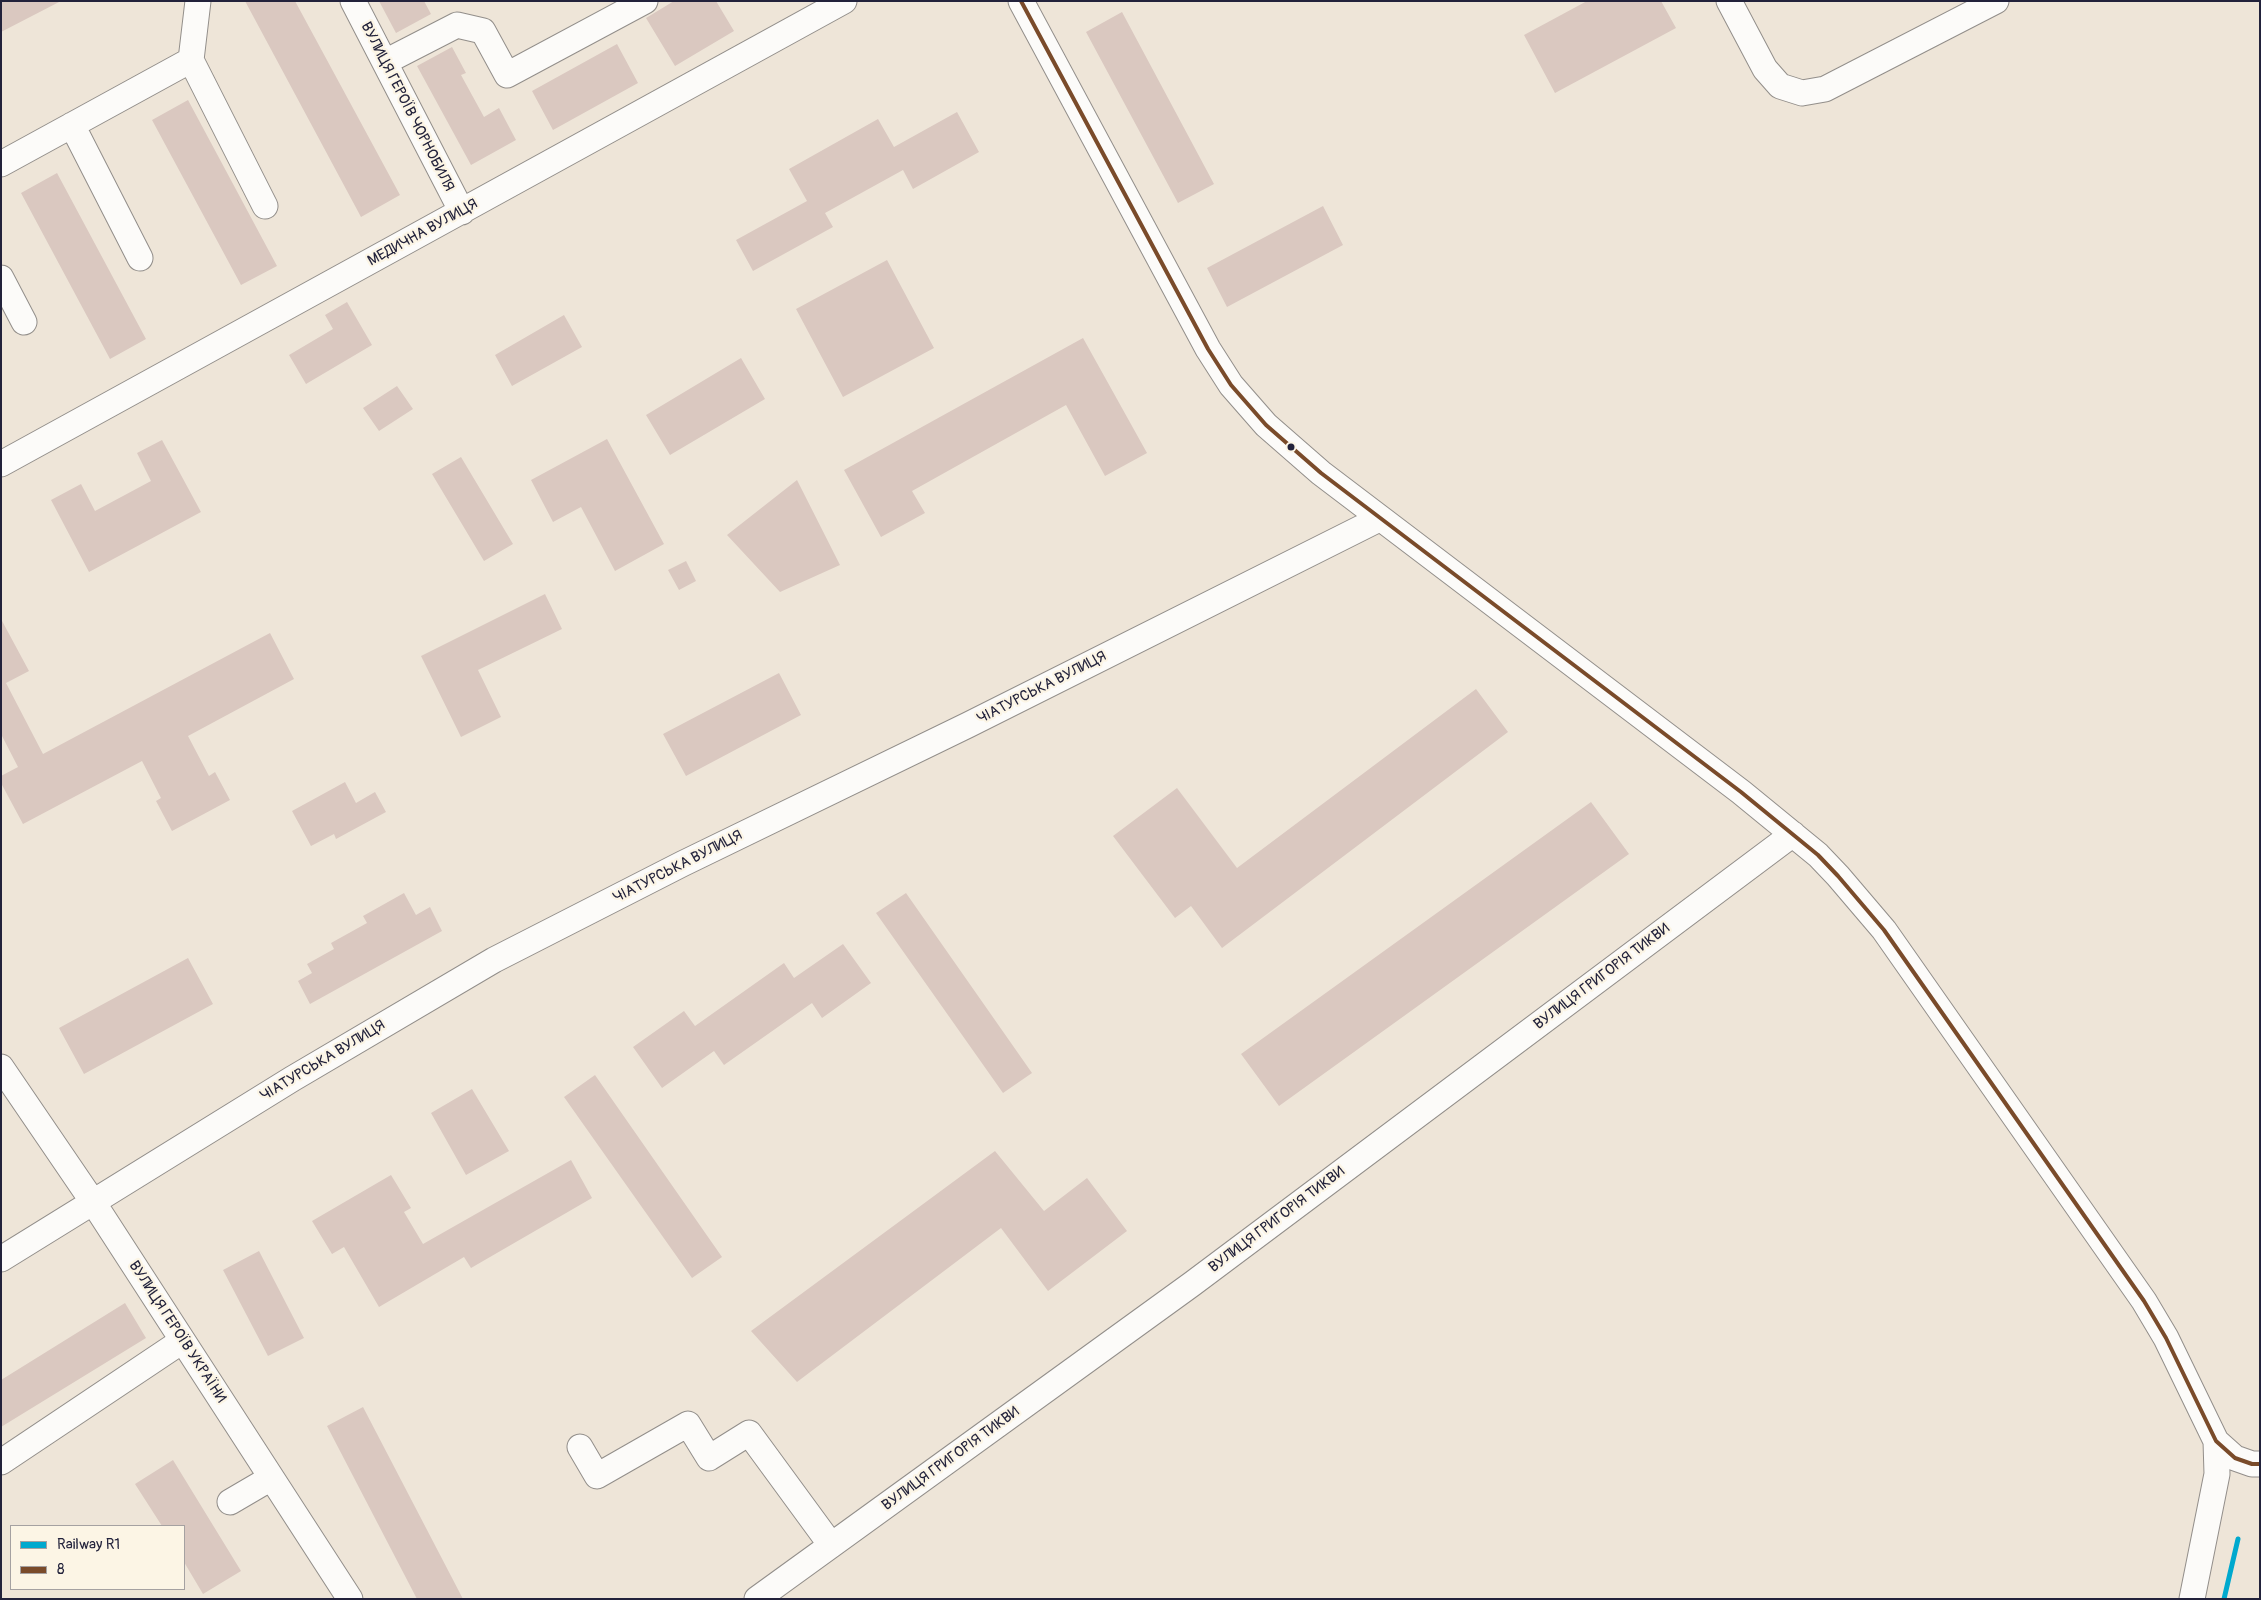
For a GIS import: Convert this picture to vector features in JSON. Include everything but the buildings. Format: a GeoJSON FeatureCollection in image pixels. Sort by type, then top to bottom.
{"type":"FeatureCollection","features":[{"type":"Feature","properties":{"kind":"street"},"geometry":{"type":"LineString","coordinates":[[198,1],[191,60],[265,206]]}},
{"type":"Feature","properties":{"kind":"street","name":"ВУЛИЦЯ ГЕРОЇВ ЧОРНОБИЛЯ"},"geometry":{"type":"LineString","coordinates":[[353,1],[462,212]]}},
{"type":"Feature","properties":{"kind":"street"},"geometry":{"type":"LineString","coordinates":[[385,62],[458,25],[483,31],[508,75],[646,1]]}},
{"type":"Feature","properties":{"kind":"street","name":"МЕДИЧНА ВУЛИЦЯ"},"geometry":{"type":"LineString","coordinates":[[1,464],[844,1]]}},
{"type":"Feature","properties":{"kind":"street"},"geometry":{"type":"LineString","coordinates":[[1021,1],[1208,349],[1230,385],[1266,425],[1321,474],[1649,722],[1793,834],[1838,876],[1884,930],[2138,1293],[2166,1338],[2216,1441],[2234,1458],[2252,1464],[2260,1464]]}},
{"type":"Feature","properties":{"kind":"street"},"geometry":{"type":"LineString","coordinates":[[1729,1],[1765,69],[1780,86],[1802,93],[1825,89],[1996,1]]}},
{"type":"Feature","properties":{"kind":"street"},"geometry":{"type":"LineString","coordinates":[[1,164],[191,60]]}},
{"type":"Feature","properties":{"kind":"street"},"geometry":{"type":"LineString","coordinates":[[72,125],[140,258]]}},
{"type":"Feature","properties":{"kind":"street"},"geometry":{"type":"LineString","coordinates":[[1,278],[24,322]]}},
{"type":"Feature","properties":{"kind":"street","name":"ЧІАТУРСЬКА ВУЛИЦЯ"},"geometry":{"type":"LineString","coordinates":[[1,1260],[301,1074],[494,960],[682,864],[968,725],[1379,519]]}},
{"type":"Feature","properties":{"kind":"street","name":"ВУЛИЦЯ ГРИГОРІЯ ТИКВИ"},"geometry":{"type":"LineString","coordinates":[[757,1599],[1192,1284],[1793,834]]}},
{"type":"Feature","properties":{"kind":"street","name":"ВУЛИЦЯ ГЕРОЇВ УКРАЇНИ"},"geometry":{"type":"LineString","coordinates":[[1,1067],[93,1202],[347,1598]]}},
{"type":"Feature","properties":{"kind":"street"},"geometry":{"type":"LineString","coordinates":[[1,1462],[182,1341]]}},
{"type":"Feature","properties":{"kind":"street"},"geometry":{"type":"LineString","coordinates":[[580,1447],[597,1476],[688,1424],[709,1458],[749,1432],[831,1545]]}},
{"type":"Feature","properties":{"kind":"street"},"geometry":{"type":"LineString","coordinates":[[2192,1599],[2217,1474],[2216,1441]]}},
{"type":"Feature","properties":{"kind":"street"},"geometry":{"type":"LineString","coordinates":[[230,1502],[271,1478]]}},
{"type":"Feature","properties":{"kind":"rail line","name":"R1"},"geometry":{"type":"LineString","coordinates":[[2224,1599],[2238,1539]]}},
{"type":"Feature","properties":{"kind":"transit line","name":"8"},"geometry":{"type":"LineString","coordinates":[[1021,1],[1208,349],[1231,385],[1266,425],[1321,473],[1741,792],[1818,855],[1884,930],[2144,1301],[2166,1338],[2216,1441],[2235,1458],[2252,1464],[2260,1464]]}}]}
